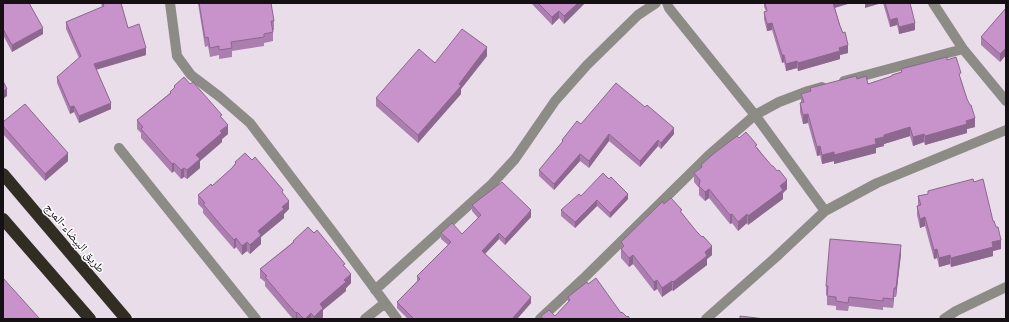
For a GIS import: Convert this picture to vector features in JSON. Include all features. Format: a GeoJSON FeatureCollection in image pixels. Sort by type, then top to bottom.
{"type":"FeatureCollection","features":[{"type":"Feature","properties":{"kind":"highway","name":"طريق البيضاء-المرج"},"geometry":{"type":"LineString","coordinates":[[3,174],[126,319]]}},
{"type":"Feature","properties":{"kind":"highway"},"geometry":{"type":"LineString","coordinates":[[3,219],[89,319]]}},
{"type":"Feature","properties":{"kind":"street"},"geometry":{"type":"LineString","coordinates":[[170,3],[177,56],[191,75],[220,97],[250,123],[397,319]]}},
{"type":"Feature","properties":{"kind":"street"},"geometry":{"type":"LineString","coordinates":[[375,290],[492,184],[515,159],[555,101],[587,65],[638,15],[656,3]]}},
{"type":"Feature","properties":{"kind":"street"},"geometry":{"type":"LineString","coordinates":[[667,3],[673,14],[754,115],[825,211]]}},
{"type":"Feature","properties":{"kind":"street"},"geometry":{"type":"LineString","coordinates":[[933,3],[963,49],[1006,101]]}},
{"type":"Feature","properties":{"kind":"street"},"geometry":{"type":"LineString","coordinates":[[540,319],[709,155],[754,115],[779,102],[808,91],[963,49]]}},
{"type":"Feature","properties":{"kind":"street"},"geometry":{"type":"LineString","coordinates":[[706,319],[825,211],[878,183],[1006,130]]}},
{"type":"Feature","properties":{"kind":"street"},"geometry":{"type":"LineString","coordinates":[[119,148],[256,319]]}},
{"type":"Feature","properties":{"kind":"street"},"geometry":{"type":"LineString","coordinates":[[944,319],[956,311],[1006,287]]}},
{"type":"Feature","properties":{"kind":"street"},"geometry":{"type":"LineString","coordinates":[[365,319],[385,304]]}},
{"type":"Feature","properties":{"kind":"building"},"geometry":{"type":"Polygon","coordinates":[[[3,3],[29,3],[43,28],[12,45],[3,29],[3,3]]]}},
{"type":"Feature","properties":{"kind":"building"},"geometry":{"type":"Polygon","coordinates":[[[103,3],[121,3],[128,28],[139,24],[146,48],[94,64],[111,103],[79,116],[74,106],[70,107],[57,77],[81,56],[66,22],[104,6],[103,3]]]}},
{"type":"Feature","properties":{"kind":"building"},"geometry":{"type":"Polygon","coordinates":[[[199,3],[271,3],[274,21],[271,21],[273,32],[264,34],[264,37],[231,42],[232,48],[219,50],[219,46],[210,48],[208,37],[205,38],[199,3]]]}},
{"type":"Feature","properties":{"kind":"building"},"geometry":{"type":"Polygon","coordinates":[[[538,3],[578,3],[564,16],[559,11],[552,17],[538,3]]]}},
{"type":"Feature","properties":{"kind":"building"},"geometry":{"type":"Polygon","coordinates":[[[765,3],[833,3],[840,26],[843,33],[845,32],[848,45],[839,48],[840,51],[798,63],[797,61],[786,64],[772,23],[767,24],[764,12],[767,11],[765,3]]]}},
{"type":"Feature","properties":{"kind":"building"},"geometry":{"type":"Polygon","coordinates":[[[885,3],[910,3],[915,23],[899,27],[897,18],[890,20],[885,3]]]}},
{"type":"Feature","properties":{"kind":"building"},"geometry":{"type":"Polygon","coordinates":[[[1006,8],[1006,48],[1000,54],[981,37],[1006,8]]]}},
{"type":"Feature","properties":{"kind":"building"},"geometry":{"type":"Polygon","coordinates":[[[462,29],[487,47],[459,84],[461,86],[418,135],[376,98],[419,49],[435,63],[462,29]]]}},
{"type":"Feature","properties":{"kind":"building"},"geometry":{"type":"Polygon","coordinates":[[[947,57],[947,60],[956,57],[961,73],[959,74],[975,118],[966,121],[967,124],[925,136],[924,134],[913,137],[910,127],[875,139],[876,144],[834,155],[834,152],[822,155],[820,146],[817,147],[808,114],[803,115],[800,103],[804,102],[801,94],[811,91],[810,88],[856,76],[857,79],[866,76],[868,84],[902,72],[901,69],[947,57]]]}},
{"type":"Feature","properties":{"kind":"building"},"geometry":{"type":"Polygon","coordinates":[[[184,77],[190,84],[193,82],[222,115],[220,116],[228,125],[220,131],[222,133],[196,155],[200,159],[187,170],[184,168],[181,170],[174,163],[172,164],[141,129],[143,127],[137,120],[171,93],[170,92],[175,87],[174,86],[184,77]]]}},
{"type":"Feature","properties":{"kind":"building"},"geometry":{"type":"Polygon","coordinates":[[[3,81],[7,89],[3,91],[3,81]]]}},
{"type":"Feature","properties":{"kind":"building"},"geometry":{"type":"Polygon","coordinates":[[[616,83],[645,107],[647,105],[674,128],[661,143],[658,140],[640,161],[609,134],[589,161],[580,154],[554,184],[539,170],[577,121],[581,124],[616,83]]]}},
{"type":"Feature","properties":{"kind":"building"},"geometry":{"type":"Polygon","coordinates":[[[25,104],[68,153],[45,174],[3,126],[3,122],[25,104]]]}},
{"type":"Feature","properties":{"kind":"building"},"geometry":{"type":"Polygon","coordinates":[[[746,132],[757,145],[755,146],[772,166],[777,171],[779,170],[787,180],[780,186],[783,190],[748,216],[747,214],[738,222],[732,214],[730,215],[709,189],[705,192],[699,186],[700,180],[694,173],[702,167],[701,165],[712,155],[737,136],[739,138],[746,132]]]}},
{"type":"Feature","properties":{"kind":"building"},"geometry":{"type":"Polygon","coordinates":[[[245,153],[252,160],[255,157],[283,190],[282,192],[289,201],[282,207],[284,209],[258,231],[261,235],[250,245],[247,242],[242,246],[236,238],[234,240],[224,229],[203,204],[205,203],[198,195],[211,184],[212,186],[232,168],[236,163],[235,162],[245,153]]]}},
{"type":"Feature","properties":{"kind":"building"},"geometry":{"type":"Polygon","coordinates":[[[603,173],[609,179],[611,177],[628,194],[610,213],[597,200],[575,222],[561,210],[579,194],[581,196],[603,173]]]}},
{"type":"Feature","properties":{"kind":"building"},"geometry":{"type":"Polygon","coordinates":[[[973,179],[974,182],[983,179],[993,221],[996,227],[998,227],[1001,240],[992,242],[993,247],[951,258],[950,255],[939,258],[937,249],[934,250],[925,217],[920,219],[917,206],[921,205],[918,196],[928,194],[928,191],[973,179]]]}},
{"type":"Feature","properties":{"kind":"building"},"geometry":{"type":"Polygon","coordinates":[[[502,182],[531,210],[505,239],[499,233],[482,251],[531,297],[512,319],[414,319],[397,302],[420,279],[417,276],[451,242],[441,233],[452,223],[462,234],[481,215],[472,205],[502,182]]]}},
{"type":"Feature","properties":{"kind":"building"},"geometry":{"type":"Polygon","coordinates":[[[671,198],[682,210],[680,211],[697,232],[712,246],[705,252],[707,256],[673,282],[672,281],[662,288],[657,280],[654,282],[633,255],[629,258],[621,249],[624,246],[621,242],[662,201],[664,204],[671,198]]]}},
{"type":"Feature","properties":{"kind":"building"},"geometry":{"type":"Polygon","coordinates":[[[308,227],[314,233],[317,230],[345,264],[343,265],[351,274],[344,280],[346,282],[320,304],[323,308],[314,317],[311,313],[304,319],[286,302],[260,269],[294,242],[293,241],[308,227]]]}},
{"type":"Feature","properties":{"kind":"building"},"geometry":{"type":"Polygon","coordinates":[[[830,239],[901,245],[896,288],[894,288],[893,299],[883,298],[883,301],[849,297],[848,303],[836,301],[836,297],[827,296],[828,286],[826,286],[830,239]]]}},
{"type":"Feature","properties":{"kind":"building"},"geometry":{"type":"Polygon","coordinates":[[[3,278],[39,318],[3,319],[3,278]]]}},
{"type":"Feature","properties":{"kind":"building"},"geometry":{"type":"Polygon","coordinates":[[[596,278],[621,313],[622,312],[627,317],[628,316],[630,319],[543,319],[541,316],[549,310],[555,316],[570,300],[568,297],[587,282],[588,284],[596,278]]]}},
{"type":"Feature","properties":{"kind":"building"},"geometry":{"type":"Polygon","coordinates":[[[740,316],[765,319],[740,319],[740,316]]]}}]}
